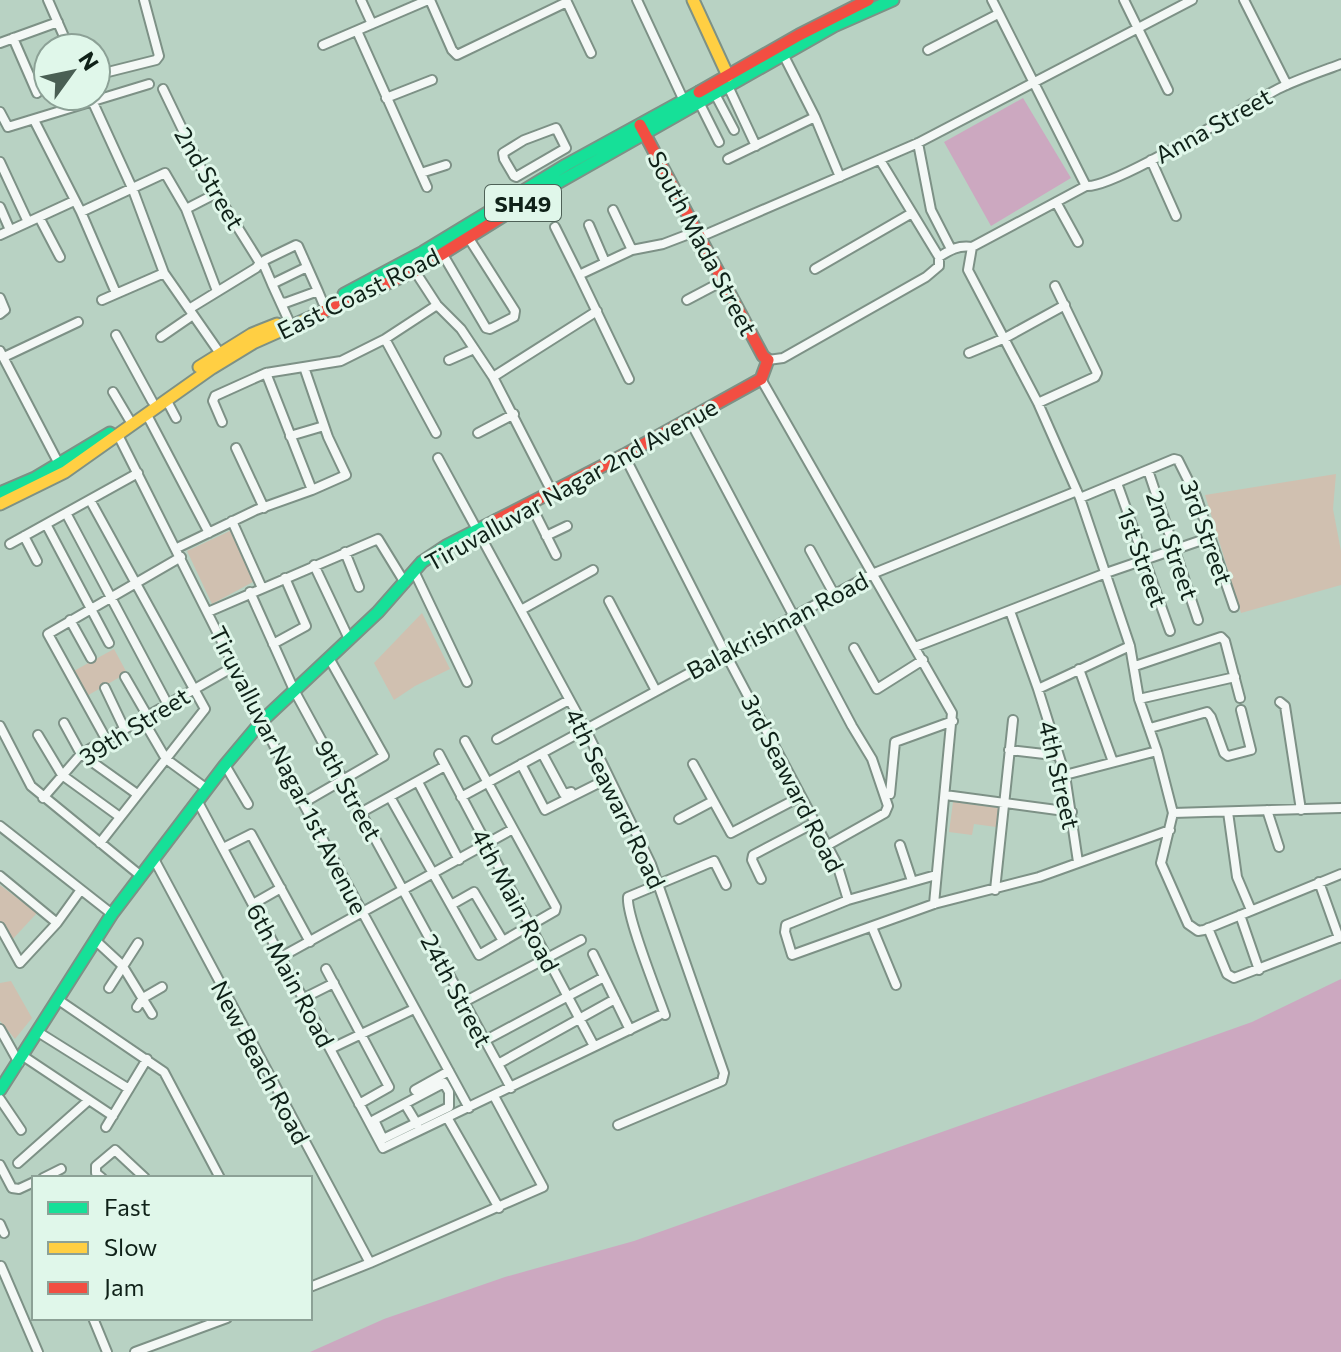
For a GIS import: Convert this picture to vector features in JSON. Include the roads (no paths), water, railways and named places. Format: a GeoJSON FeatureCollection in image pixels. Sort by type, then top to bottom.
{"type":"FeatureCollection","features":[{"type":"Feature","properties":{"kind":"main road"},"geometry":{"type":"LineString","coordinates":[[693,0],[728,81]]}},
{"type":"Feature","properties":{"kind":"main road","name":"SH49"},"geometry":{"type":"LineString","coordinates":[[764,59],[825,20],[868,0]]}},
{"type":"Feature","properties":{"kind":"main road","name":"East Coast Road"},"geometry":{"type":"LineString","coordinates":[[0,504],[65,472],[116,434],[152,401],[219,352],[252,334],[442,253],[684,101],[728,81],[764,59],[783,54],[834,26],[893,0]]}},
{"type":"Feature","properties":{"kind":"main road","name":"East Coast Road"},"geometry":{"type":"LineString","coordinates":[[0,493],[116,434],[253,343],[412,266],[547,177],[715,94],[728,81]]}},
{"type":"Feature","properties":{"kind":"main road","name":"South Mada Street"},"geometry":{"type":"LineString","coordinates":[[642,129],[763,356],[768,360]]}},
{"type":"Feature","properties":{"kind":"main road"},"geometry":{"type":"LineString","coordinates":[[761,379],[768,360]]}},
{"type":"Feature","properties":{"kind":"main road","name":"Tiruvalluvar Nagar 2nd Avenue"},"geometry":{"type":"LineString","coordinates":[[0,1090],[112,914],[225,765],[262,721],[349,639],[414,571],[446,546],[624,455],[761,379]]}},
{"type":"Feature","properties":{"kind":"street"},"geometry":{"type":"LineString","coordinates":[[48,0],[62,32]]}},
{"type":"Feature","properties":{"kind":"street"},"geometry":{"type":"LineString","coordinates":[[112,71],[156,60],[159,56],[144,0]]}},
{"type":"Feature","properties":{"kind":"street"},"geometry":{"type":"LineString","coordinates":[[361,0],[372,24]]}},
{"type":"Feature","properties":{"kind":"street"},"geometry":{"type":"LineString","coordinates":[[323,45],[429,0],[457,55],[566,1],[591,53]]}},
{"type":"Feature","properties":{"kind":"street"},"geometry":{"type":"LineString","coordinates":[[637,0],[684,101]]}},
{"type":"Feature","properties":{"kind":"street"},"geometry":{"type":"LineString","coordinates":[[992,0],[1086,186]]}},
{"type":"Feature","properties":{"kind":"street"},"geometry":{"type":"LineString","coordinates":[[1124,0],[1168,90]]}},
{"type":"Feature","properties":{"kind":"street"},"geometry":{"type":"LineString","coordinates":[[579,275],[632,250],[698,234],[918,143],[1192,0]]}},
{"type":"Feature","properties":{"kind":"street"},"geometry":{"type":"LineString","coordinates":[[1244,0],[1287,85]]}},
{"type":"Feature","properties":{"kind":"street"},"geometry":{"type":"LineString","coordinates":[[928,50],[998,14]]}},
{"type":"Feature","properties":{"kind":"street"},"geometry":{"type":"LineString","coordinates":[[0,43],[58,22]]}},
{"type":"Feature","properties":{"kind":"street"},"geometry":{"type":"LineString","coordinates":[[357,31],[427,187]]}},
{"type":"Feature","properties":{"kind":"street"},"geometry":{"type":"LineString","coordinates":[[13,38],[32,82]]}},
{"type":"Feature","properties":{"kind":"street"},"geometry":{"type":"LineString","coordinates":[[783,54],[815,117],[840,177]]}},
{"type":"Feature","properties":{"kind":"street","name":"Anna Street"},"geometry":{"type":"LineString","coordinates":[[972,247],[1086,186],[1100,185],[1151,160],[1287,85],[1341,64]]}},
{"type":"Feature","properties":{"kind":"street"},"geometry":{"type":"LineString","coordinates":[[386,98],[432,80]]}},
{"type":"Feature","properties":{"kind":"street"},"geometry":{"type":"LineString","coordinates":[[728,81],[756,146]]}},
{"type":"Feature","properties":{"kind":"street"},"geometry":{"type":"LineString","coordinates":[[112,94],[149,84]]}},
{"type":"Feature","properties":{"kind":"street","name":"2nd Street"},"geometry":{"type":"LineString","coordinates":[[163,89],[194,155],[260,265],[217,291]]}},
{"type":"Feature","properties":{"kind":"street"},"geometry":{"type":"LineString","coordinates":[[715,94],[734,130]]}},
{"type":"Feature","properties":{"kind":"street"},"geometry":{"type":"LineString","coordinates":[[699,102],[719,142]]}},
{"type":"Feature","properties":{"kind":"street"},"geometry":{"type":"LineString","coordinates":[[0,112],[7,127],[56,112]]}},
{"type":"Feature","properties":{"kind":"street"},"geometry":{"type":"LineString","coordinates":[[98,112],[133,190],[164,273],[219,352]]}},
{"type":"Feature","properties":{"kind":"street"},"geometry":{"type":"LineString","coordinates":[[728,159],[815,117]]}},
{"type":"Feature","properties":{"kind":"street"},"geometry":{"type":"LineString","coordinates":[[34,120],[81,212],[116,293]]}},
{"type":"Feature","properties":{"kind":"street"},"geometry":{"type":"LineString","coordinates":[[557,129],[566,148],[540,164],[516,177],[503,153],[524,140],[557,129]]}},
{"type":"Feature","properties":{"kind":"street"},"geometry":{"type":"LineString","coordinates":[[918,143],[931,210],[951,249]]}},
{"type":"Feature","properties":{"kind":"street"},"geometry":{"type":"LineString","coordinates":[[768,360],[783,358],[926,277],[939,266],[939,257],[880,160]]}},
{"type":"Feature","properties":{"kind":"street"},"geometry":{"type":"LineString","coordinates":[[1151,160],[1176,216]]}},
{"type":"Feature","properties":{"kind":"street"},"geometry":{"type":"LineString","coordinates":[[0,162],[28,222]]}},
{"type":"Feature","properties":{"kind":"street"},"geometry":{"type":"LineString","coordinates":[[540,164],[547,177]]}},
{"type":"Feature","properties":{"kind":"street"},"geometry":{"type":"LineString","coordinates":[[421,173],[446,165]]}},
{"type":"Feature","properties":{"kind":"street"},"geometry":{"type":"LineString","coordinates":[[81,212],[133,190],[164,172],[186,209],[217,291],[161,337]]}},
{"type":"Feature","properties":{"kind":"street"},"geometry":{"type":"LineString","coordinates":[[186,209],[217,193]]}},
{"type":"Feature","properties":{"kind":"street"},"geometry":{"type":"LineString","coordinates":[[6,233],[74,201]]}},
{"type":"Feature","properties":{"kind":"street"},"geometry":{"type":"LineString","coordinates":[[1056,202],[1078,242]]}},
{"type":"Feature","properties":{"kind":"street"},"geometry":{"type":"LineString","coordinates":[[0,207],[6,233]]}},
{"type":"Feature","properties":{"kind":"street"},"geometry":{"type":"LineString","coordinates":[[613,210],[632,250]]}},
{"type":"Feature","properties":{"kind":"street"},"geometry":{"type":"LineString","coordinates":[[815,269],[912,213]]}},
{"type":"Feature","properties":{"kind":"street"},"geometry":{"type":"LineString","coordinates":[[39,217],[60,257]]}},
{"type":"Feature","properties":{"kind":"street"},"geometry":{"type":"LineString","coordinates":[[0,218],[6,233]]}},
{"type":"Feature","properties":{"kind":"street"},"geometry":{"type":"LineString","coordinates":[[589,225],[605,262]]}},
{"type":"Feature","properties":{"kind":"street"},"geometry":{"type":"LineString","coordinates":[[555,227],[629,379]]}},
{"type":"Feature","properties":{"kind":"street"},"geometry":{"type":"LineString","coordinates":[[442,253],[488,330],[514,317],[515,311],[468,237]]}},
{"type":"Feature","properties":{"kind":"street"},"geometry":{"type":"LineString","coordinates":[[288,319],[265,261],[294,245],[298,246],[323,303]]}},
{"type":"Feature","properties":{"kind":"street"},"geometry":{"type":"LineString","coordinates":[[939,257],[963,245],[972,247],[968,270],[1038,403],[1079,494],[1130,646],[1139,699],[1173,813],[1161,863],[1188,924],[1203,930],[1230,977],[1239,978],[1340,938],[1319,882]]}},
{"type":"Feature","properties":{"kind":"street"},"geometry":{"type":"LineString","coordinates":[[412,266],[437,305],[450,316],[493,377],[552,492]]}},
{"type":"Feature","properties":{"kind":"street"},"geometry":{"type":"LineString","coordinates":[[272,284],[307,267]]}},
{"type":"Feature","properties":{"kind":"street"},"geometry":{"type":"LineString","coordinates":[[102,300],[164,273]]}},
{"type":"Feature","properties":{"kind":"street"},"geometry":{"type":"LineString","coordinates":[[687,300],[723,281]]}},
{"type":"Feature","properties":{"kind":"street"},"geometry":{"type":"LineString","coordinates":[[1038,403],[1097,375],[1055,286]]}},
{"type":"Feature","properties":{"kind":"street"},"geometry":{"type":"LineString","coordinates":[[281,302],[318,291]]}},
{"type":"Feature","properties":{"kind":"street"},"geometry":{"type":"LineString","coordinates":[[0,298],[5,310],[0,314]]}},
{"type":"Feature","properties":{"kind":"street"},"geometry":{"type":"LineString","coordinates":[[222,422],[212,398],[266,373],[341,361],[385,339],[437,305]]}},
{"type":"Feature","properties":{"kind":"street"},"geometry":{"type":"LineString","coordinates":[[969,353],[1005,338],[1065,305]]}},
{"type":"Feature","properties":{"kind":"street"},"geometry":{"type":"LineString","coordinates":[[493,377],[597,311]]}},
{"type":"Feature","properties":{"kind":"street"},"geometry":{"type":"LineString","coordinates":[[59,464],[2,355],[78,322]]}},
{"type":"Feature","properties":{"kind":"street"},"geometry":{"type":"LineString","coordinates":[[116,335],[152,401]]}},
{"type":"Feature","properties":{"kind":"street"},"geometry":{"type":"LineString","coordinates":[[385,339],[436,433]]}},
{"type":"Feature","properties":{"kind":"street"},"geometry":{"type":"LineString","coordinates":[[449,360],[474,349]]}},
{"type":"Feature","properties":{"kind":"street"},"geometry":{"type":"LineString","coordinates":[[106,739],[48,634],[135,583],[209,533],[345,476],[304,367]]}},
{"type":"Feature","properties":{"kind":"street"},"geometry":{"type":"LineString","coordinates":[[266,373],[312,490]]}},
{"type":"Feature","properties":{"kind":"street"},"geometry":{"type":"LineString","coordinates":[[761,379],[952,713],[934,904]]}},
{"type":"Feature","properties":{"kind":"street"},"geometry":{"type":"LineString","coordinates":[[113,392],[129,419]]}},
{"type":"Feature","properties":{"kind":"street"},"geometry":{"type":"LineString","coordinates":[[167,401],[176,418]]}},
{"type":"Feature","properties":{"kind":"street"},"geometry":{"type":"LineString","coordinates":[[478,433],[514,414]]}},
{"type":"Feature","properties":{"kind":"street"},"geometry":{"type":"LineString","coordinates":[[147,415],[209,533]]}},
{"type":"Feature","properties":{"kind":"street"},"geometry":{"type":"LineString","coordinates":[[689,419],[872,759],[888,806],[887,811],[828,845]]}},
{"type":"Feature","properties":{"kind":"street"},"geometry":{"type":"LineString","coordinates":[[290,436],[324,426]]}},
{"type":"Feature","properties":{"kind":"street","name":"Tiruvalluvar Nagar 1st Avenue"},"geometry":{"type":"LineString","coordinates":[[116,434],[179,553],[303,803],[469,1108]]}},
{"type":"Feature","properties":{"kind":"street"},"geometry":{"type":"LineString","coordinates":[[236,448],[264,508]]}},
{"type":"Feature","properties":{"kind":"street","name":"3rd Seaward Road"},"geometry":{"type":"LineString","coordinates":[[624,455],[800,797],[828,845],[848,900]]}},
{"type":"Feature","properties":{"kind":"street","name":"4th Seaward Road"},"geometry":{"type":"LineString","coordinates":[[438,458],[585,728],[660,884],[724,1073],[724,1079],[618,1125]]}},
{"type":"Feature","properties":{"kind":"street","name":"Balakrishnan Road"},"geometry":{"type":"LineString","coordinates":[[461,797],[655,689],[872,574],[1177,459]]}},
{"type":"Feature","properties":{"kind":"street","name":"3rd Street"},"geometry":{"type":"LineString","coordinates":[[1177,459],[1196,496],[1234,607]]}},
{"type":"Feature","properties":{"kind":"street","name":"2nd Street"},"geometry":{"type":"LineString","coordinates":[[1148,470],[1198,620]]}},
{"type":"Feature","properties":{"kind":"street"},"geometry":{"type":"LineString","coordinates":[[10,544],[138,473]]}},
{"type":"Feature","properties":{"kind":"street","name":"1st Street"},"geometry":{"type":"LineString","coordinates":[[1117,483],[1170,631]]}},
{"type":"Feature","properties":{"kind":"street"},"geometry":{"type":"LineString","coordinates":[[90,500],[205,710],[100,843]]}},
{"type":"Feature","properties":{"kind":"street"},"geometry":{"type":"LineString","coordinates":[[530,503],[556,555]]}},
{"type":"Feature","properties":{"kind":"street"},"geometry":{"type":"LineString","coordinates":[[66,513],[167,703]]}},
{"type":"Feature","properties":{"kind":"street"},"geometry":{"type":"LineString","coordinates":[[232,521],[262,588]]}},
{"type":"Feature","properties":{"kind":"street"},"geometry":{"type":"LineString","coordinates":[[46,524],[109,643]]}},
{"type":"Feature","properties":{"kind":"street"},"geometry":{"type":"LineString","coordinates":[[546,536],[567,526]]}},
{"type":"Feature","properties":{"kind":"street"},"geometry":{"type":"LineString","coordinates":[[24,536],[37,561]]}},
{"type":"Feature","properties":{"kind":"street"},"geometry":{"type":"LineString","coordinates":[[915,647],[1106,573],[1211,537]]}},
{"type":"Feature","properties":{"kind":"street"},"geometry":{"type":"LineString","coordinates":[[208,612],[379,539],[405,583]]}},
{"type":"Feature","properties":{"kind":"street"},"geometry":{"type":"LineString","coordinates":[[810,550],[834,594]]}},
{"type":"Feature","properties":{"kind":"street"},"geometry":{"type":"LineString","coordinates":[[345,552],[359,587]]}},
{"type":"Feature","properties":{"kind":"street"},"geometry":{"type":"LineString","coordinates":[[314,565],[349,639]]}},
{"type":"Feature","properties":{"kind":"street"},"geometry":{"type":"LineString","coordinates":[[521,610],[593,570]]}},
{"type":"Feature","properties":{"kind":"street"},"geometry":{"type":"LineString","coordinates":[[414,571],[467,682]]}},
{"type":"Feature","properties":{"kind":"street"},"geometry":{"type":"LineString","coordinates":[[273,644],[306,626],[285,578]]}},
{"type":"Feature","properties":{"kind":"street"},"geometry":{"type":"LineString","coordinates":[[250,592],[294,690]]}},
{"type":"Feature","properties":{"kind":"street"},"geometry":{"type":"LineString","coordinates":[[609,601],[655,689]]}},
{"type":"Feature","properties":{"kind":"street","name":"4th Street"},"geometry":{"type":"LineString","coordinates":[[1010,611],[1065,775],[1078,862]]}},
{"type":"Feature","properties":{"kind":"street"},"geometry":{"type":"LineString","coordinates":[[70,620],[91,658]]}},
{"type":"Feature","properties":{"kind":"street"},"geometry":{"type":"LineString","coordinates":[[1135,666],[1218,637],[1225,641],[1240,698]]}},
{"type":"Feature","properties":{"kind":"street"},"geometry":{"type":"LineString","coordinates":[[1038,689],[1130,646]]}},
{"type":"Feature","properties":{"kind":"street"},"geometry":{"type":"LineString","coordinates":[[854,648],[877,689],[923,660]]}},
{"type":"Feature","properties":{"kind":"street"},"geometry":{"type":"LineString","coordinates":[[303,803],[384,756],[329,658]]}},
{"type":"Feature","properties":{"kind":"street","name":"39th Street"},"geometry":{"type":"LineString","coordinates":[[43,798],[81,754],[235,666]]}},
{"type":"Feature","properties":{"kind":"street"},"geometry":{"type":"LineString","coordinates":[[1079,669],[1113,762]]}},
{"type":"Feature","properties":{"kind":"street"},"geometry":{"type":"LineString","coordinates":[[125,677],[166,759],[207,789]]}},
{"type":"Feature","properties":{"kind":"street"},"geometry":{"type":"LineString","coordinates":[[1139,699],[1235,677]]}},
{"type":"Feature","properties":{"kind":"street"},"geometry":{"type":"LineString","coordinates":[[105,688],[124,728]]}},
{"type":"Feature","properties":{"kind":"street","name":"9th Street"},"geometry":{"type":"LineString","coordinates":[[294,690],[403,890]]}},
{"type":"Feature","properties":{"kind":"street"},"geometry":{"type":"LineString","coordinates":[[497,739],[569,700]]}},
{"type":"Feature","properties":{"kind":"street"},"geometry":{"type":"LineString","coordinates":[[1280,702],[1285,706],[1301,810]]}},
{"type":"Feature","properties":{"kind":"street"},"geometry":{"type":"LineString","coordinates":[[1150,728],[1207,712],[1228,756],[1251,750],[1241,710]]}},
{"type":"Feature","properties":{"kind":"street"},"geometry":{"type":"LineString","coordinates":[[995,890],[1013,720]]}},
{"type":"Feature","properties":{"kind":"street"},"geometry":{"type":"LineString","coordinates":[[890,794],[895,742],[953,721]]}},
{"type":"Feature","properties":{"kind":"street"},"geometry":{"type":"LineString","coordinates":[[64,723],[81,754],[137,794]]}},
{"type":"Feature","properties":{"kind":"street"},"geometry":{"type":"LineString","coordinates":[[0,726],[31,786],[141,876]]}},
{"type":"Feature","properties":{"kind":"street"},"geometry":{"type":"LineString","coordinates":[[38,735],[62,775],[120,817]]}},
{"type":"Feature","properties":{"kind":"street"},"geometry":{"type":"LineString","coordinates":[[390,797],[479,955],[556,909],[465,741]]}},
{"type":"Feature","properties":{"kind":"street"},"geometry":{"type":"LineString","coordinates":[[1009,750],[1053,755]]}},
{"type":"Feature","properties":{"kind":"street"},"geometry":{"type":"LineString","coordinates":[[1065,775],[1157,751]]}},
{"type":"Feature","properties":{"kind":"street"},"geometry":{"type":"LineString","coordinates":[[542,753],[553,763],[565,794],[608,776]]}},
{"type":"Feature","properties":{"kind":"street","name":"4th Main Road"},"geometry":{"type":"LineString","coordinates":[[439,754],[594,1046]]}},
{"type":"Feature","properties":{"kind":"street"},"geometry":{"type":"LineString","coordinates":[[521,764],[545,810],[608,776]]}},
{"type":"Feature","properties":{"kind":"street"},"geometry":{"type":"LineString","coordinates":[[693,764],[732,833],[800,797]]}},
{"type":"Feature","properties":{"kind":"street"},"geometry":{"type":"LineString","coordinates":[[225,765],[248,804]]}},
{"type":"Feature","properties":{"kind":"street"},"geometry":{"type":"LineString","coordinates":[[362,812],[445,766]]}},
{"type":"Feature","properties":{"kind":"street"},"geometry":{"type":"LineString","coordinates":[[418,782],[459,860]]}},
{"type":"Feature","properties":{"kind":"street"},"geometry":{"type":"LineString","coordinates":[[945,795],[1072,812]]}},
{"type":"Feature","properties":{"kind":"street"},"geometry":{"type":"LineString","coordinates":[[679,819],[713,801]]}},
{"type":"Feature","properties":{"kind":"street","name":"6th Main Road"},"geometry":{"type":"LineString","coordinates":[[198,802],[383,1148],[422,1124]]}},
{"type":"Feature","properties":{"kind":"street"},"geometry":{"type":"LineString","coordinates":[[1173,813],[1341,808]]}},
{"type":"Feature","properties":{"kind":"street"},"geometry":{"type":"LineString","coordinates":[[1267,810],[1279,847]]}},
{"type":"Feature","properties":{"kind":"street"},"geometry":{"type":"LineString","coordinates":[[1228,812],[1237,877],[1251,910]]}},
{"type":"Feature","properties":{"kind":"street"},"geometry":{"type":"LineString","coordinates":[[761,879],[752,860],[753,855],[814,823]]}},
{"type":"Feature","properties":{"kind":"street"},"geometry":{"type":"LineString","coordinates":[[0,826],[112,914]]}},
{"type":"Feature","properties":{"kind":"street"},"geometry":{"type":"LineString","coordinates":[[281,957],[513,829]]}},
{"type":"Feature","properties":{"kind":"street"},"geometry":{"type":"LineString","coordinates":[[936,875],[848,900],[786,925],[792,955],[934,904],[995,890],[1170,830]]}},
{"type":"Feature","properties":{"kind":"street"},"geometry":{"type":"LineString","coordinates":[[223,848],[250,833],[310,942]]}},
{"type":"Feature","properties":{"kind":"street"},"geometry":{"type":"LineString","coordinates":[[900,845],[912,881]]}},
{"type":"Feature","properties":{"kind":"street","name":"New Beach Road"},"geometry":{"type":"LineString","coordinates":[[154,859],[370,1263]]}},
{"type":"Feature","properties":{"kind":"street"},"geometry":{"type":"LineString","coordinates":[[499,1208],[449,1115],[451,1099],[444,1083],[374,1120],[383,1139],[387,1139],[422,1124],[449,1115],[469,1108],[662,1015],[627,902],[630,895],[715,861],[726,885]]}},
{"type":"Feature","properties":{"kind":"street"},"geometry":{"type":"LineString","coordinates":[[1203,930],[1341,874]]}},
{"type":"Feature","properties":{"kind":"street"},"geometry":{"type":"LineString","coordinates":[[0,876],[57,923]]}},
{"type":"Feature","properties":{"kind":"street"},"geometry":{"type":"LineString","coordinates":[[253,904],[281,888]]}},
{"type":"Feature","properties":{"kind":"street","name":"24th Street"},"geometry":{"type":"LineString","coordinates":[[403,890],[511,1088]]}},
{"type":"Feature","properties":{"kind":"street"},"geometry":{"type":"LineString","coordinates":[[0,927],[19,963],[57,923],[80,891]]}},
{"type":"Feature","properties":{"kind":"street"},"geometry":{"type":"LineString","coordinates":[[451,905],[473,892],[503,941]]}},
{"type":"Feature","properties":{"kind":"street"},"geometry":{"type":"LineString","coordinates":[[1240,915],[1259,970]]}},
{"type":"Feature","properties":{"kind":"street"},"geometry":{"type":"LineString","coordinates":[[872,927],[896,985]]}},
{"type":"Feature","properties":{"kind":"street"},"geometry":{"type":"LineString","coordinates":[[95,940],[122,965],[152,1014]]}},
{"type":"Feature","properties":{"kind":"street"},"geometry":{"type":"LineString","coordinates":[[464,1002],[581,940]]}},
{"type":"Feature","properties":{"kind":"street"},"geometry":{"type":"LineString","coordinates":[[109,988],[138,943]]}},
{"type":"Feature","properties":{"kind":"street"},"geometry":{"type":"LineString","coordinates":[[593,954],[630,1030]]}},
{"type":"Feature","properties":{"kind":"street"},"geometry":{"type":"LineString","coordinates":[[326,969],[389,1087],[359,1104]]}},
{"type":"Feature","properties":{"kind":"street"},"geometry":{"type":"LineString","coordinates":[[484,1041],[604,977]]}},
{"type":"Feature","properties":{"kind":"street"},"geometry":{"type":"LineString","coordinates":[[304,998],[334,983]]}},
{"type":"Feature","properties":{"kind":"street"},"geometry":{"type":"LineString","coordinates":[[137,1007],[143,998],[162,987]]}},
{"type":"Feature","properties":{"kind":"street"},"geometry":{"type":"LineString","coordinates":[[57,999],[164,1072],[219,1176]]}},
{"type":"Feature","properties":{"kind":"street"},"geometry":{"type":"LineString","coordinates":[[498,1064],[615,999]]}},
{"type":"Feature","properties":{"kind":"street"},"geometry":{"type":"LineString","coordinates":[[330,1049],[414,1009]]}},
{"type":"Feature","properties":{"kind":"street"},"geometry":{"type":"LineString","coordinates":[[0,1031],[21,1059],[113,1116]]}},
{"type":"Feature","properties":{"kind":"street"},"geometry":{"type":"LineString","coordinates":[[38,1032],[129,1089]]}},
{"type":"Feature","properties":{"kind":"street"},"geometry":{"type":"LineString","coordinates":[[106,1127],[147,1059]]}},
{"type":"Feature","properties":{"kind":"street"},"geometry":{"type":"LineString","coordinates":[[415,1090],[449,1071]]}},
{"type":"Feature","properties":{"kind":"street"},"geometry":{"type":"LineString","coordinates":[[312,1286],[499,1208],[543,1185],[494,1096]]}},
{"type":"Feature","properties":{"kind":"street"},"geometry":{"type":"LineString","coordinates":[[0,1099],[21,1130]]}},
{"type":"Feature","properties":{"kind":"street"},"geometry":{"type":"LineString","coordinates":[[18,1163],[89,1100]]}},
{"type":"Feature","properties":{"kind":"street"},"geometry":{"type":"LineString","coordinates":[[405,1104],[422,1124]]}},
{"type":"Feature","properties":{"kind":"street"},"geometry":{"type":"LineString","coordinates":[[100,1176],[96,1166],[115,1150],[139,1176]]}},
{"type":"Feature","properties":{"kind":"street"},"geometry":{"type":"LineString","coordinates":[[0,1165],[12,1188],[19,1189],[32,1183]]}},
{"type":"Feature","properties":{"kind":"street"},"geometry":{"type":"LineString","coordinates":[[47,1176],[61,1169]]}},
{"type":"Feature","properties":{"kind":"street"},"geometry":{"type":"LineString","coordinates":[[0,1224],[4,1233]]}},
{"type":"Feature","properties":{"kind":"street"},"geometry":{"type":"LineString","coordinates":[[1,1266],[38,1352]]}},
{"type":"Feature","properties":{"kind":"street"},"geometry":{"type":"LineString","coordinates":[[94,1320],[107,1352]]}},
{"type":"Feature","properties":{"kind":"street"},"geometry":{"type":"LineString","coordinates":[[135,1352],[222,1320]]}}]}
